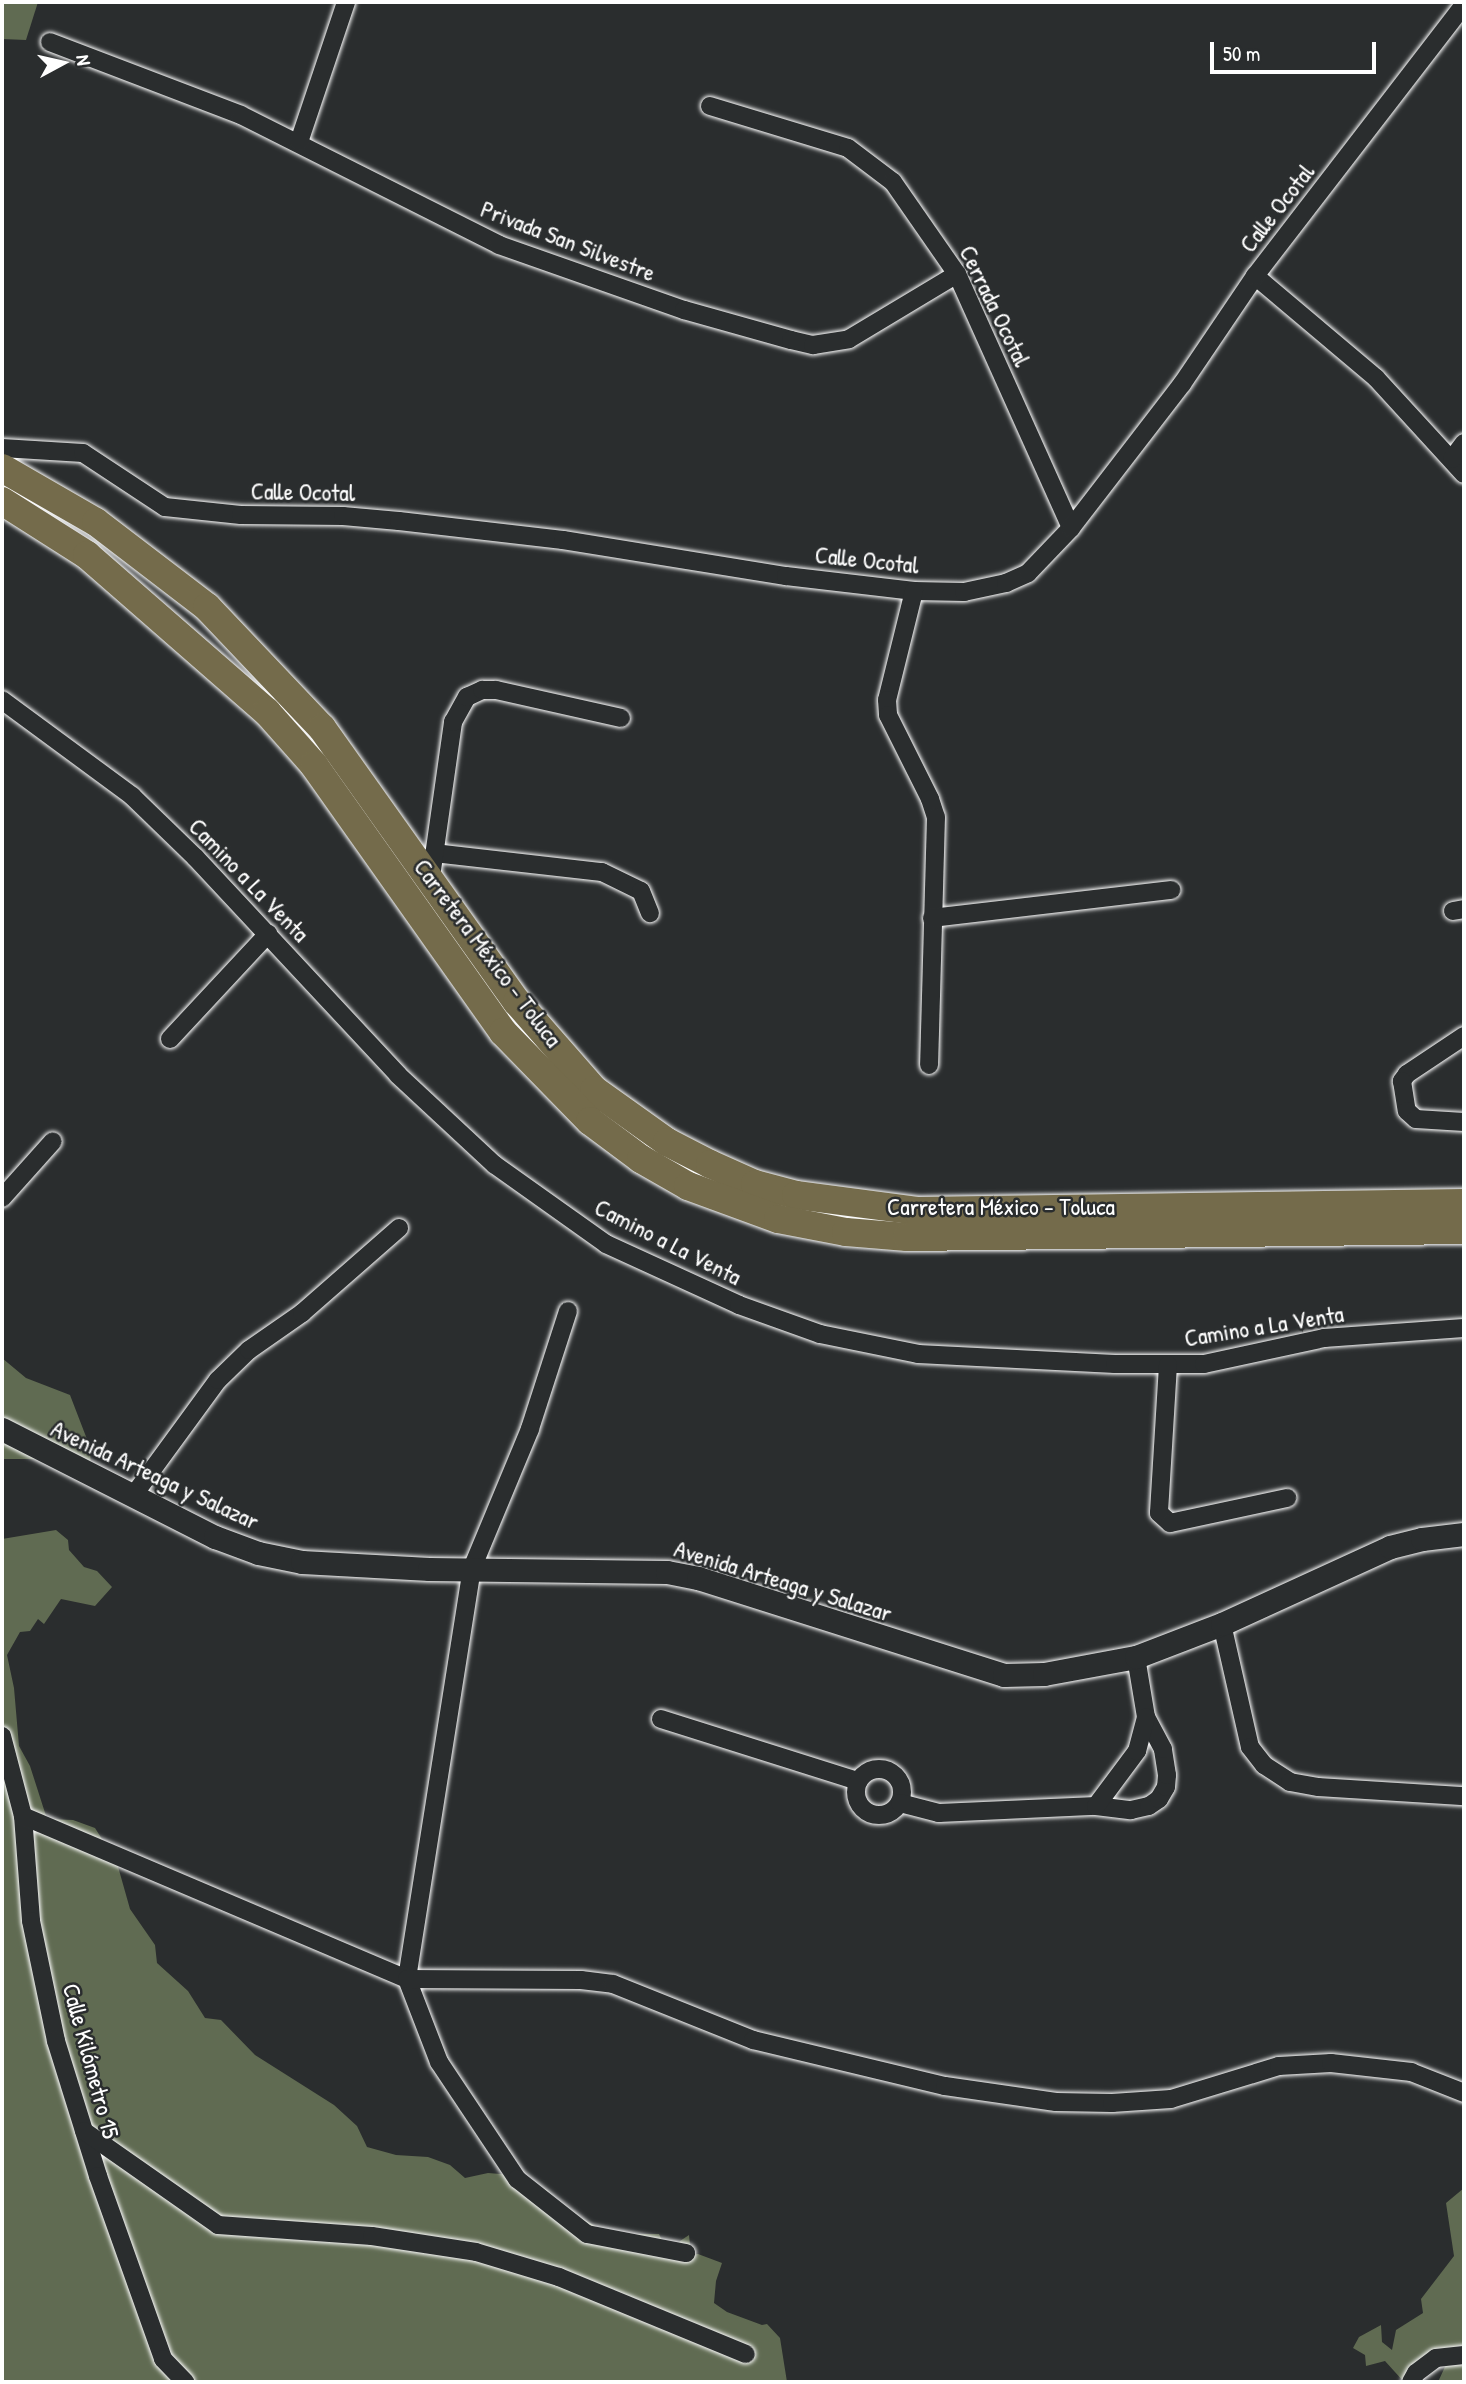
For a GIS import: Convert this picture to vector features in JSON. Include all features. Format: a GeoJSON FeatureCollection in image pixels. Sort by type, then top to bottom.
{"type":"FeatureCollection","features":[{"type":"Feature","properties":{"kind":"main road","name":"Carretera México - Toluca"},"geometry":{"type":"LineString","coordinates":[[2,468],[96,522],[207,607],[322,728],[433,865],[517,1002],[594,1090],[667,1142],[755,1184],[796,1195],[917,1211],[1464,1203]]}},
{"type":"Feature","properties":{"kind":"main road","name":"Carretera México - Toluca"},"geometry":{"type":"LineString","coordinates":[[2,501],[87,555],[267,712],[314,765],[503,1032],[590,1121],[640,1159],[688,1186],[778,1219],[846,1233],[907,1237],[1464,1230]]}},
{"type":"Feature","properties":{"kind":"street"},"geometry":{"type":"LineString","coordinates":[[299,142],[346,2]]}},
{"type":"Feature","properties":{"kind":"street","name":"Calle Ocotal"},"geometry":{"type":"LineString","coordinates":[[2,448],[83,453],[165,507],[241,515],[343,516],[412,522],[563,540],[786,576],[914,591],[964,592],[1006,583],[1028,573],[1071,528],[1182,384],[1255,276],[1464,5]]}},
{"type":"Feature","properties":{"kind":"street","name":"Privada San Silvestre"},"geometry":{"type":"LineString","coordinates":[[50,42],[242,115],[499,246],[684,310],[813,345],[849,340],[957,274]]}},
{"type":"Feature","properties":{"kind":"street","name":"Cerrada Ocotal"},"geometry":{"type":"LineString","coordinates":[[710,106],[848,148],[868,160],[893,182],[957,274],[1071,528]]}},
{"type":"Feature","properties":{"kind":"street"},"geometry":{"type":"LineString","coordinates":[[1255,276],[1376,378],[1464,474]]}},
{"type":"Feature","properties":{"kind":"street"},"geometry":{"type":"LineString","coordinates":[[1452,459],[1464,443]]}},
{"type":"Feature","properties":{"kind":"street"},"geometry":{"type":"LineString","coordinates":[[914,591],[888,715],[922,781],[936,817],[929,1065]]}},
{"type":"Feature","properties":{"kind":"street"},"geometry":{"type":"LineString","coordinates":[[621,718],[496,690],[473,693],[462,704],[453,722],[433,865],[602,872],[641,891],[650,913]]}},
{"type":"Feature","properties":{"kind":"street","name":"Camino a La Venta"},"geometry":{"type":"LineString","coordinates":[[2,700],[132,796],[268,934],[432,1108],[495,1165],[606,1244],[739,1305],[820,1334],[918,1354],[1168,1365],[1216,1362],[1325,1338],[1464,1328]]}},
{"type":"Feature","properties":{"kind":"street"},"geometry":{"type":"LineString","coordinates":[[932,918],[1171,890]]}},
{"type":"Feature","properties":{"kind":"street"},"geometry":{"type":"LineString","coordinates":[[170,1039],[268,934]]}},
{"type":"Feature","properties":{"kind":"street"},"geometry":{"type":"LineString","coordinates":[[1464,1036],[1407,1074],[1402,1081],[1407,1111],[1416,1119],[1464,1122]]}},
{"type":"Feature","properties":{"kind":"street"},"geometry":{"type":"LineString","coordinates":[[2,1198],[53,1141]]}},
{"type":"Feature","properties":{"kind":"street"},"geometry":{"type":"LineString","coordinates":[[133,1496],[218,1380],[248,1350],[302,1313],[399,1227]]}},
{"type":"Feature","properties":{"kind":"street"},"geometry":{"type":"LineString","coordinates":[[568,1311],[530,1429],[471,1568],[407,1979],[439,2063],[517,2179],[587,2234],[687,2253]]}},
{"type":"Feature","properties":{"kind":"street"},"geometry":{"type":"LineString","coordinates":[[1168,1365],[1159,1513],[1170,1523],[1287,1498]]}},
{"type":"Feature","properties":{"kind":"street","name":"Avenida Arteaga y Salazar"},"geometry":{"type":"LineString","coordinates":[[2,1429],[215,1536],[258,1553],[302,1562],[429,1569],[667,1572],[698,1578],[1004,1675],[1044,1674],[1136,1657],[1222,1624],[1390,1547],[1422,1539],[1464,1534]]}},
{"type":"Feature","properties":{"kind":"street"},"geometry":{"type":"LineString","coordinates":[[1222,1624],[1250,1747],[1264,1765],[1290,1782],[1319,1787],[1464,1796]]}},
{"type":"Feature","properties":{"kind":"street"},"geometry":{"type":"LineString","coordinates":[[900,1803],[939,1813],[1096,1806],[1131,1810],[1149,1806],[1159,1800],[1166,1787],[1163,1749],[1146,1717],[1136,1657]]}},
{"type":"Feature","properties":{"kind":"street"},"geometry":{"type":"LineString","coordinates":[[1096,1806],[1137,1751],[1146,1717]]}},
{"type":"Feature","properties":{"kind":"street"},"geometry":{"type":"LineString","coordinates":[[661,1719],[858,1781]]}},
{"type":"Feature","properties":{"kind":"street","name":"Calle Kilómetro 15"},"geometry":{"type":"LineString","coordinates":[[2,1736],[23,1816],[31,1922],[56,2041],[84,2132],[163,2359],[185,2382]]}},
{"type":"Feature","properties":{"kind":"street"},"geometry":{"type":"LineString","coordinates":[[878,1768],[890,1771],[898,1780],[902,1791],[900,1803],[892,1812],[880,1816],[868,1813],[859,1804],[856,1793],[858,1781],[866,1772],[878,1768]]}},
{"type":"Feature","properties":{"kind":"street"},"geometry":{"type":"LineString","coordinates":[[23,1816],[407,1979],[581,1980],[613,1984],[753,2040],[945,2086],[1056,2102],[1112,2103],[1171,2099],[1279,2066],[1331,2063],[1411,2071],[1464,2093]]}},
{"type":"Feature","properties":{"kind":"street"},"geometry":{"type":"LineString","coordinates":[[84,2132],[218,2225],[372,2236],[476,2252],[559,2277],[746,2354]]}},
{"type":"Feature","properties":{"kind":"street"},"geometry":{"type":"LineString","coordinates":[[1411,2382],[1416,2373],[1436,2358],[1464,2355]]}},
{"type":"Feature","properties":{"kind":"green space"},"geometry":{"type":"Polygon","coordinates":[[[2,2],[38,2],[26,40],[2,39],[2,2]]]}},
{"type":"Feature","properties":{"kind":"green space"},"geometry":{"type":"Polygon","coordinates":[[[2,1358],[26,1378],[70,1395],[90,1447],[91,1471],[54,1459],[2,1459],[2,1358]]]}},
{"type":"Feature","properties":{"kind":"green space"},"geometry":{"type":"Polygon","coordinates":[[[56,1530],[68,1540],[69,1550],[84,1567],[97,1571],[112,1587],[95,1606],[61,1599],[44,1624],[38,1619],[30,1631],[20,1632],[7,1655],[14,1688],[19,1746],[30,1766],[47,1819],[73,1820],[95,1828],[117,1863],[130,1909],[155,1945],[157,1963],[188,1991],[205,2018],[221,2020],[255,2055],[334,2105],[357,2126],[367,2147],[396,2155],[428,2157],[450,2165],[465,2178],[488,2173],[512,2175],[547,2190],[564,2208],[609,2234],[659,2234],[666,2249],[673,2252],[680,2241],[689,2235],[691,2255],[698,2254],[722,2263],[716,2281],[714,2303],[727,2312],[762,2325],[767,2324],[780,2338],[787,2382],[2,2382],[2,1539],[56,1530]]]}},
{"type":"Feature","properties":{"kind":"green space"},"geometry":{"type":"Polygon","coordinates":[[[1464,2188],[1464,2382],[1438,2382],[1449,2358],[1404,2382],[1385,2361],[1366,2366],[1365,2355],[1353,2348],[1359,2337],[1381,2325],[1382,2342],[1392,2350],[1396,2330],[1423,2313],[1421,2299],[1454,2256],[1446,2203],[1464,2188]]]}}]}
